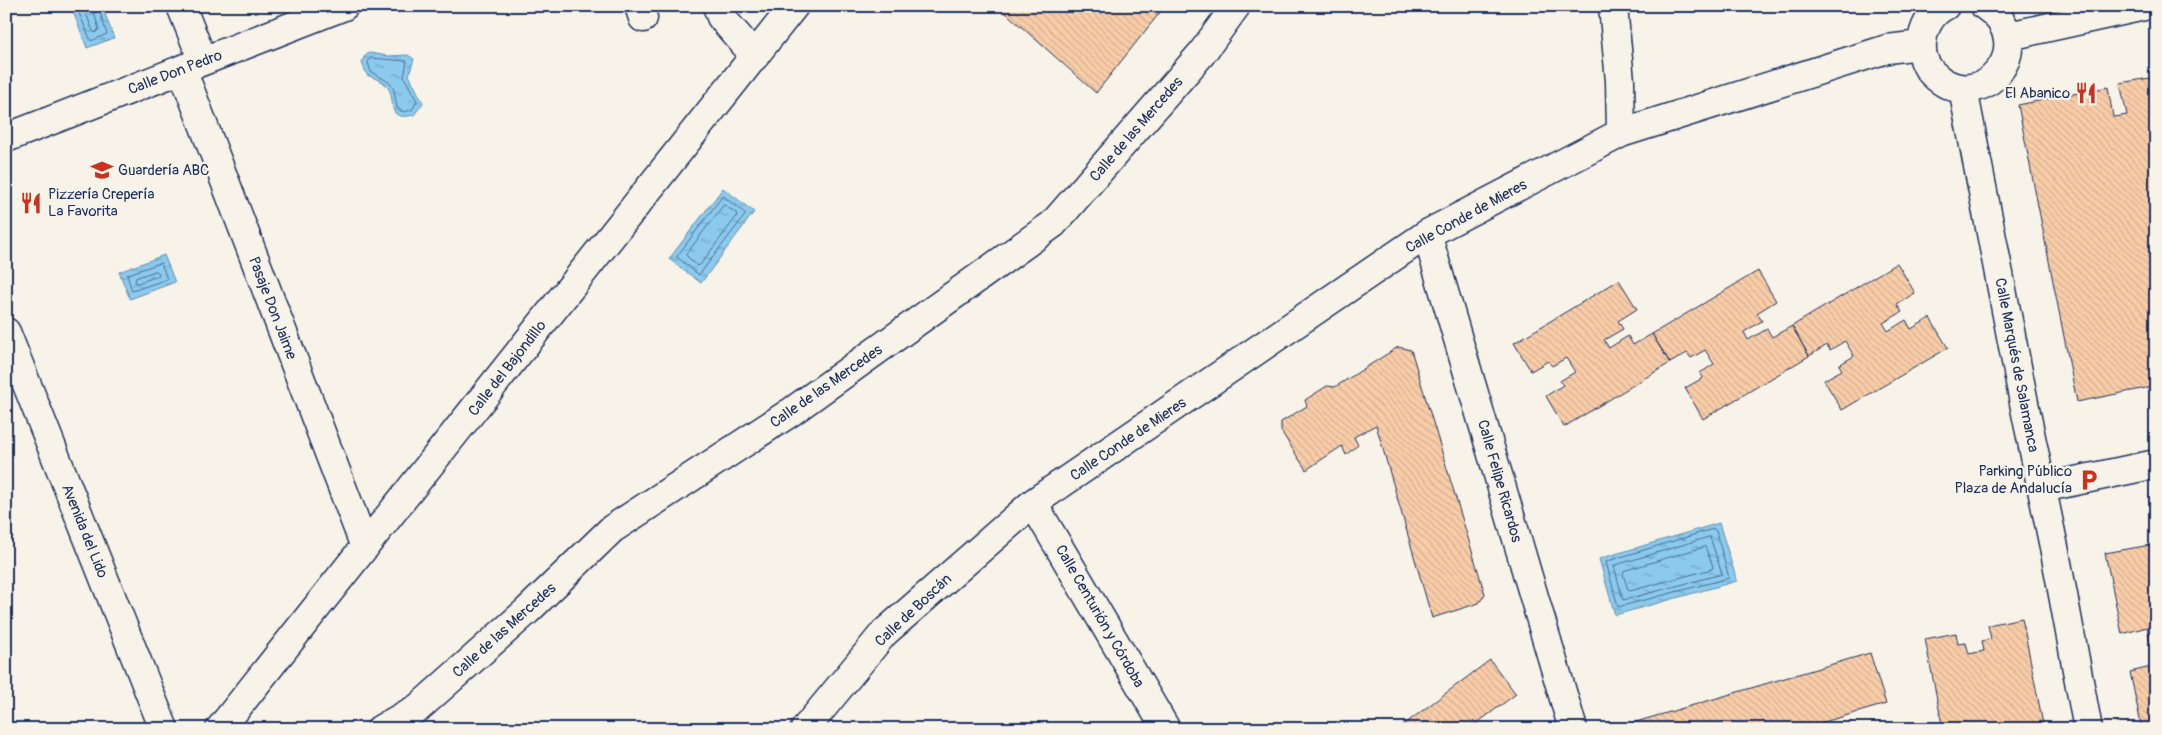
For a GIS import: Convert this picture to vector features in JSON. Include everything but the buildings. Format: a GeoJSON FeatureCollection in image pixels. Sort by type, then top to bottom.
{"type":"FeatureCollection","features":[{"type":"Feature","properties":{"kind":"street","name":"Pasaje Don Jaime"},"geometry":{"type":"LineString","coordinates":[[181,6],[193,65],[364,547]]}},
{"type":"Feature","properties":{"kind":"street"},"geometry":{"type":"LineString","coordinates":[[717,6],[721,17],[755,56]]}},
{"type":"Feature","properties":{"kind":"street","name":"Calle del Bajondillo"},"geometry":{"type":"LineString","coordinates":[[220,729],[794,6]]}},
{"type":"Feature","properties":{"kind":"street","name":"Calle de las Mercedes"},"geometry":{"type":"LineString","coordinates":[[381,729],[418,708],[527,611],[612,529],[791,412],[1053,224],[1202,53],[1236,6]]}},
{"type":"Feature","properties":{"kind":"street"},"geometry":{"type":"LineString","coordinates":[[1614,6],[1620,81],[1621,133]]}},
{"type":"Feature","properties":{"kind":"street"},"geometry":{"type":"LineString","coordinates":[[1945,6],[1931,17],[1924,30],[1921,45],[1924,60],[1930,71],[1950,86],[1963,89],[1976,87],[1988,82],[1999,74],[2009,49],[2008,36],[1996,14],[1986,6]]}},
{"type":"Feature","properties":{"kind":"street"},"geometry":{"type":"LineString","coordinates":[[2018,34],[2144,6]]}},
{"type":"Feature","properties":{"kind":"street","name":"Calle Don Pedro"},"geometry":{"type":"LineString","coordinates":[[6,138],[330,9]]}},
{"type":"Feature","properties":{"kind":"street","name":"Calle Conde de Mieres"},"geometry":{"type":"LineString","coordinates":[[1033,503],[1427,234],[1621,133],[1886,49],[1921,45]]}},
{"type":"Feature","properties":{"kind":"street","name":"Calle Marqués de Salamanca"},"geometry":{"type":"LineString","coordinates":[[1963,89],[2088,729]]}},
{"type":"Feature","properties":{"kind":"street","name":"Calle Felipe Ricardos"},"geometry":{"type":"LineString","coordinates":[[1427,234],[1573,729]]}},
{"type":"Feature","properties":{"kind":"street","name":"Avenida del Lido"},"geometry":{"type":"LineString","coordinates":[[6,332],[164,729]]}},
{"type":"Feature","properties":{"kind":"street"},"geometry":{"type":"LineString","coordinates":[[2042,488],[2156,464]]}},
{"type":"Feature","properties":{"kind":"street","name":"Calle de Boscán"},"geometry":{"type":"LineString","coordinates":[[805,729],[884,633],[1033,503]]}},
{"type":"Feature","properties":{"kind":"street","name":"Calle Centurión y Córdoba"},"geometry":{"type":"LineString","coordinates":[[1033,503],[1166,729]]}},
{"type":"Feature","properties":{"kind":"water"},"geometry":{"type":"Polygon","coordinates":[[[71,6],[102,6],[114,38],[87,48],[71,6]]]}},
{"type":"Feature","properties":{"kind":"water"},"geometry":{"type":"Polygon","coordinates":[[[369,53],[389,56],[408,55],[414,59],[409,75],[423,103],[414,115],[404,116],[394,112],[391,96],[385,84],[367,75],[362,63],[364,57],[369,53]]]}},
{"type":"Feature","properties":{"kind":"water"},"geometry":{"type":"Polygon","coordinates":[[[723,188],[754,212],[701,283],[669,259],[723,188]]]}},
{"type":"Feature","properties":{"kind":"water"},"geometry":{"type":"Polygon","coordinates":[[[164,255],[175,282],[130,299],[119,272],[164,255]]]}},
{"type":"Feature","properties":{"kind":"water"},"geometry":{"type":"Polygon","coordinates":[[[1719,523],[1737,581],[1615,615],[1599,559],[1719,523]]]}},
{"type":"Feature","properties":{"kind":"place","name":"El Abanico"},"geometry":{"type":"Point","coordinates":[2086,93]}},
{"type":"Feature","properties":{"kind":"place","name":"Guardería ABC"},"geometry":{"type":"Point","coordinates":[102,170]}},
{"type":"Feature","properties":{"kind":"place","name":"Pizzería Crepería La Favorita"},"geometry":{"type":"Point","coordinates":[31,203]}},
{"type":"Feature","properties":{"kind":"place","name":"Parking Público Plaza de Andalucía"},"geometry":{"type":"Point","coordinates":[2089,480]}}]}
